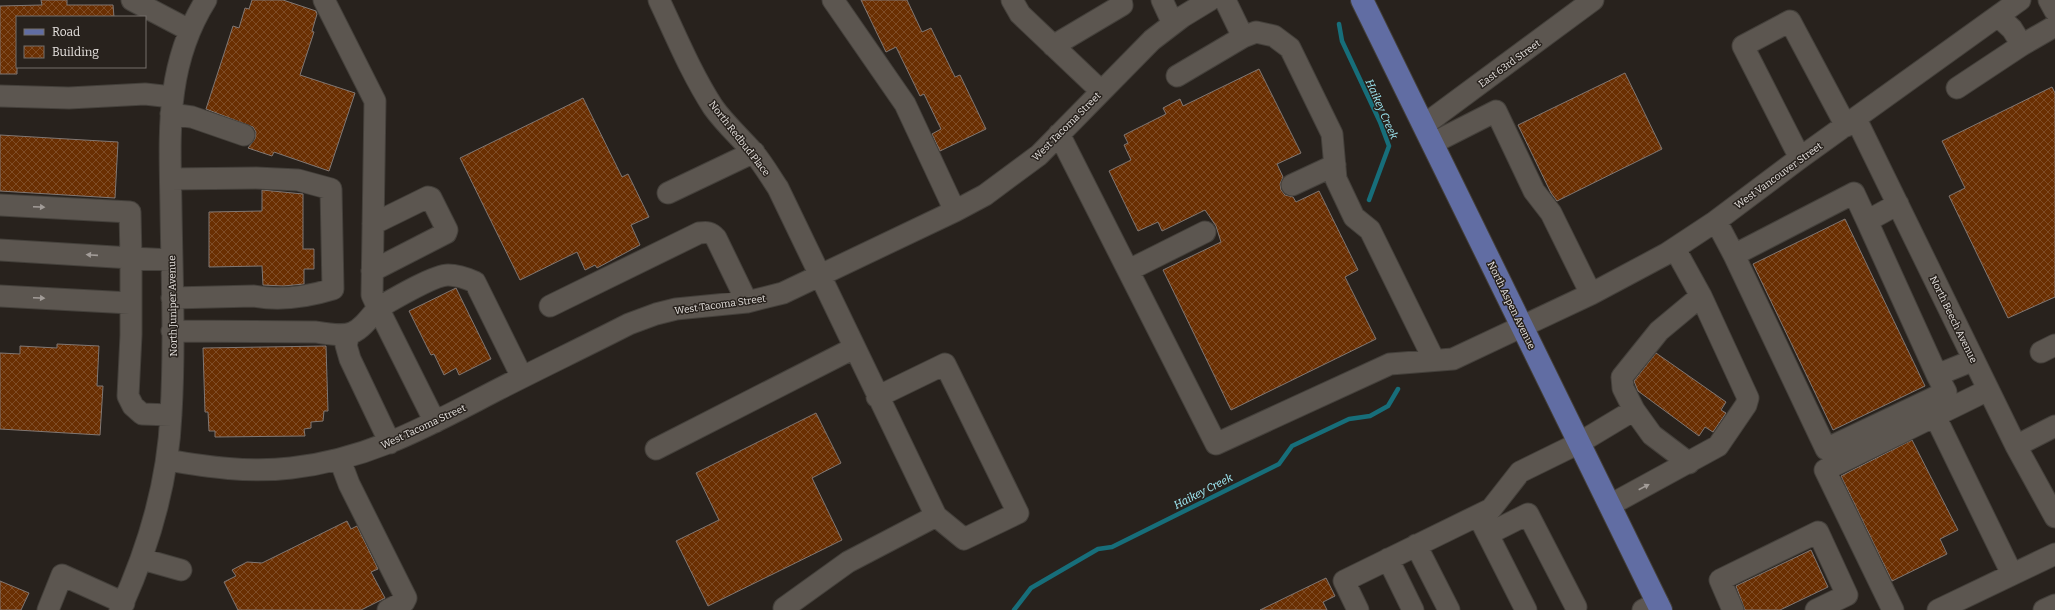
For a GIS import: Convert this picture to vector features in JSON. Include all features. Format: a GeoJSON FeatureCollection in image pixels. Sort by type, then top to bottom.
{"type":"FeatureCollection","features":[{"type":"Feature","properties":{"kind":"main road","name":"North Aspen Avenue"},"geometry":{"type":"LineString","coordinates":[[1362,0],[1610,504],[1654,608]]}},
{"type":"Feature","properties":{"kind":"street"},"geometry":{"type":"LineString","coordinates":[[132,0],[189,30]]}},
{"type":"Feature","properties":{"kind":"street","name":"North Juniper Avenue"},"geometry":{"type":"LineString","coordinates":[[122,606],[142,559],[155,521],[167,460],[171,415],[172,332],[171,106],[181,49],[189,30],[206,0]]}},
{"type":"Feature","properties":{"kind":"street"},"geometry":{"type":"LineString","coordinates":[[324,0],[375,102],[372,295],[435,422]]}},
{"type":"Feature","properties":{"kind":"street","name":"North Redbud Place"},"geometry":{"type":"LineString","coordinates":[[659,0],[697,80],[714,108],[733,132],[754,152],[767,169],[778,188],[877,397],[936,516]]}},
{"type":"Feature","properties":{"kind":"street"},"geometry":{"type":"LineString","coordinates":[[833,0],[904,104],[955,211]]}},
{"type":"Feature","properties":{"kind":"street"},"geometry":{"type":"LineString","coordinates":[[1012,0],[1020,14],[1101,91]]}},
{"type":"Feature","properties":{"kind":"street"},"geometry":{"type":"LineString","coordinates":[[1053,46],[1122,5],[1121,0]]}},
{"type":"Feature","properties":{"kind":"street"},"geometry":{"type":"LineString","coordinates":[[1162,0],[1173,24]]}},
{"type":"Feature","properties":{"kind":"street","name":"West Tacoma Street"},"geometry":{"type":"LineString","coordinates":[[167,460],[236,470],[266,470],[290,469],[340,460],[390,443],[435,422],[629,324],[656,314],[694,306],[747,302],[783,293],[820,277],[985,195],[1039,155],[1152,40],[1173,24],[1210,0]]}},
{"type":"Feature","properties":{"kind":"street"},"geometry":{"type":"LineString","coordinates":[[1225,0],[1243,37]]}},
{"type":"Feature","properties":{"kind":"street","name":"East 63rd Street"},"geometry":{"type":"LineString","coordinates":[[1428,134],[1594,0]]}},
{"type":"Feature","properties":{"kind":"street","name":"West Vancouver Street"},"geometry":{"type":"LineString","coordinates":[[1129,270],[1216,444],[1390,364],[1453,359],[1523,328],[1670,252],[1716,221],[1800,158],[2020,0]]}},
{"type":"Feature","properties":{"kind":"street"},"geometry":{"type":"LineString","coordinates":[[2049,0],[2055,11]]}},
{"type":"Feature","properties":{"kind":"street"},"geometry":{"type":"LineString","coordinates":[[1998,16],[2012,30],[2022,45]]}},
{"type":"Feature","properties":{"kind":"street","name":"North Beech Avenue"},"geometry":{"type":"LineString","coordinates":[[1800,158],[1743,46],[1790,21],[1898,204],[2016,446],[2055,517]]}},
{"type":"Feature","properties":{"kind":"street"},"geometry":{"type":"LineString","coordinates":[[1957,88],[2022,45],[2055,26]]}},
{"type":"Feature","properties":{"kind":"street"},"geometry":{"type":"LineString","coordinates":[[1178,76],[1243,37],[1256,32],[1274,36],[1290,48],[1332,134],[1336,180],[1354,217],[1370,230],[1434,360]]}},
{"type":"Feature","properties":{"kind":"street"},"geometry":{"type":"LineString","coordinates":[[0,96],[69,98],[145,94],[192,117],[244,135]]}},
{"type":"Feature","properties":{"kind":"street"},"geometry":{"type":"LineString","coordinates":[[1428,134],[1496,111],[1534,191],[1551,213],[1591,294]]}},
{"type":"Feature","properties":{"kind":"street"},"geometry":{"type":"LineString","coordinates":[[1059,134],[1129,270],[1205,232]]}},
{"type":"Feature","properties":{"kind":"street"},"geometry":{"type":"LineString","coordinates":[[668,193],[754,152]]}},
{"type":"Feature","properties":{"kind":"street"},"geometry":{"type":"LineString","coordinates":[[1292,185],[1335,165]]}},
{"type":"Feature","properties":{"kind":"street"},"geometry":{"type":"LineString","coordinates":[[171,179],[298,180],[331,189],[333,238],[333,289],[307,297],[263,298],[254,296],[172,298]]}},
{"type":"Feature","properties":{"kind":"street"},"geometry":{"type":"LineString","coordinates":[[1716,221],[1734,255],[1826,450],[1946,392],[1854,193],[1734,255]]}},
{"type":"Feature","properties":{"kind":"street"},"geometry":{"type":"LineString","coordinates":[[372,271],[446,233],[447,230],[431,198],[428,197],[373,224]]}},
{"type":"Feature","properties":{"kind":"street"},"geometry":{"type":"LineString","coordinates":[[1867,221],[1898,204]]}},
{"type":"Feature","properties":{"kind":"street"},"geometry":{"type":"LineString","coordinates":[[0,205],[130,212],[131,335],[128,396],[133,406],[142,414],[171,415]]}},
{"type":"Feature","properties":{"kind":"street"},"geometry":{"type":"LineString","coordinates":[[550,306],[699,233],[706,232],[712,234],[716,238],[747,302]]}},
{"type":"Feature","properties":{"kind":"street"},"geometry":{"type":"LineString","coordinates":[[0,250],[171,260]]}},
{"type":"Feature","properties":{"kind":"street"},"geometry":{"type":"LineString","coordinates":[[1610,504],[1689,463],[1718,446],[1746,405],[1748,398],[1670,252]]}},
{"type":"Feature","properties":{"kind":"street"},"geometry":{"type":"LineString","coordinates":[[172,332],[316,332],[337,336],[349,335],[360,330],[378,308],[417,287],[446,275],[464,277],[475,282],[522,377]]}},
{"type":"Feature","properties":{"kind":"street"},"geometry":{"type":"LineString","coordinates":[[0,296],[130,304]]}},
{"type":"Feature","properties":{"kind":"street"},"geometry":{"type":"LineString","coordinates":[[1689,463],[1652,435],[1634,410],[1623,388],[1622,377],[1658,331],[1696,300]]}},
{"type":"Feature","properties":{"kind":"street"},"geometry":{"type":"LineString","coordinates":[[349,335],[346,345],[350,359],[390,443]]}},
{"type":"Feature","properties":{"kind":"street"},"geometry":{"type":"LineString","coordinates":[[656,449],[854,348]]}},
{"type":"Feature","properties":{"kind":"street"},"geometry":{"type":"LineString","coordinates":[[1937,375],[1974,360]]}},
{"type":"Feature","properties":{"kind":"street"},"geometry":{"type":"LineString","coordinates":[[784,608],[848,562],[936,516],[964,539],[1018,513],[945,364],[877,397]]}},
{"type":"Feature","properties":{"kind":"street"},"geometry":{"type":"LineString","coordinates":[[1893,610],[1824,470],[1988,390]]}},
{"type":"Feature","properties":{"kind":"street"},"geometry":{"type":"LineString","coordinates":[[1358,610],[1344,581],[1491,508],[1520,472],[1579,442],[1634,410]]}},
{"type":"Feature","properties":{"kind":"street"},"geometry":{"type":"LineString","coordinates":[[1935,416],[2012,574]]}},
{"type":"Feature","properties":{"kind":"street"},"geometry":{"type":"LineString","coordinates":[[2016,446],[2055,426]]}},
{"type":"Feature","properties":{"kind":"street"},"geometry":{"type":"LineString","coordinates":[[340,460],[350,484],[406,598],[404,602],[388,610]]}},
{"type":"Feature","properties":{"kind":"street"},"geometry":{"type":"LineString","coordinates":[[1488,534],[1528,514],[1576,607]]}},
{"type":"Feature","properties":{"kind":"street"},"geometry":{"type":"LineString","coordinates":[[1478,515],[1526,610]]}},
{"type":"Feature","properties":{"kind":"street"},"geometry":{"type":"LineString","coordinates":[[1734,610],[1720,580],[1818,532],[1847,595],[1816,610]]}},
{"type":"Feature","properties":{"kind":"street"},"geometry":{"type":"LineString","coordinates":[[1416,545],[1449,610]]}},
{"type":"Feature","properties":{"kind":"street"},"geometry":{"type":"LineString","coordinates":[[1938,610],[2055,554]]}},
{"type":"Feature","properties":{"kind":"street"},"geometry":{"type":"LineString","coordinates":[[142,559],[181,570]]}},
{"type":"Feature","properties":{"kind":"street"},"geometry":{"type":"LineString","coordinates":[[1388,559],[1413,610]]}},
{"type":"Feature","properties":{"kind":"street"},"geometry":{"type":"LineString","coordinates":[[48,610],[62,575],[122,606]]}},
{"type":"Feature","properties":{"kind":"street"},"geometry":{"type":"LineString","coordinates":[[2044,610],[2055,605]]}},
{"type":"Feature","properties":{"kind":"building"},"geometry":{"type":"Polygon","coordinates":[[[41,0],[67,0],[67,5],[113,5],[114,16],[16,16],[17,74],[0,74],[0,6],[42,5],[41,0]]]}},
{"type":"Feature","properties":{"kind":"building"},"geometry":{"type":"Polygon","coordinates":[[[252,0],[283,0],[316,11],[317,14],[312,31],[314,32],[300,75],[355,93],[329,171],[274,152],[272,156],[248,148],[255,139],[256,132],[253,127],[206,109],[233,26],[239,28],[245,8],[249,9],[252,0]]]}},
{"type":"Feature","properties":{"kind":"building"},"geometry":{"type":"Polygon","coordinates":[[[861,0],[907,0],[922,32],[931,28],[955,77],[960,75],[986,129],[940,151],[932,134],[941,129],[924,94],[920,96],[896,47],[886,52],[861,0]]]}},
{"type":"Feature","properties":{"kind":"building"},"geometry":{"type":"Polygon","coordinates":[[[1259,69],[1301,153],[1277,164],[1283,177],[1280,184],[1281,190],[1285,195],[1293,197],[1296,202],[1319,191],[1358,270],[1345,277],[1376,339],[1231,410],[1163,270],[1221,242],[1216,226],[1205,210],[1162,231],[1158,222],[1138,231],[1109,171],[1131,160],[1124,145],[1128,143],[1124,135],[1166,114],[1163,108],[1180,99],[1183,106],[1259,69]]]}},
{"type":"Feature","properties":{"kind":"building"},"geometry":{"type":"Polygon","coordinates":[[[1625,73],[1662,149],[1557,201],[1551,193],[1518,125],[1625,73]]]}},
{"type":"Feature","properties":{"kind":"building"},"geometry":{"type":"Polygon","coordinates":[[[2052,87],[2055,93],[2055,297],[2008,318],[1949,196],[1965,188],[1942,141],[2052,87]]]}},
{"type":"Feature","properties":{"kind":"building"},"geometry":{"type":"Polygon","coordinates":[[[583,98],[622,177],[628,174],[649,217],[631,225],[640,245],[597,268],[595,265],[585,270],[577,252],[520,280],[460,158],[583,98]]]}},
{"type":"Feature","properties":{"kind":"building"},"geometry":{"type":"Polygon","coordinates":[[[0,135],[118,142],[115,198],[0,191],[0,135]]]}},
{"type":"Feature","properties":{"kind":"building"},"geometry":{"type":"Polygon","coordinates":[[[262,190],[303,194],[303,249],[314,249],[314,269],[304,269],[304,284],[283,286],[263,285],[262,266],[209,267],[209,212],[262,211],[262,190]]]}},
{"type":"Feature","properties":{"kind":"building"},"geometry":{"type":"Polygon","coordinates":[[[1845,219],[1925,386],[1833,430],[1753,264],[1845,219]]]}},
{"type":"Feature","properties":{"kind":"building"},"geometry":{"type":"Polygon","coordinates":[[[456,288],[491,359],[459,375],[456,368],[444,375],[434,354],[431,355],[409,311],[456,288]]]}},
{"type":"Feature","properties":{"kind":"building"},"geometry":{"type":"Polygon","coordinates":[[[57,344],[99,346],[97,386],[103,386],[100,435],[0,429],[0,353],[20,354],[20,346],[57,348],[57,344]]]}},
{"type":"Feature","properties":{"kind":"building"},"geometry":{"type":"Polygon","coordinates":[[[326,346],[328,411],[324,411],[323,421],[311,422],[311,428],[304,429],[305,436],[215,437],[215,431],[209,431],[208,412],[205,412],[203,348],[326,346]]]}},
{"type":"Feature","properties":{"kind":"building"},"geometry":{"type":"Polygon","coordinates":[[[1656,353],[1726,402],[1721,410],[1726,413],[1713,432],[1705,427],[1699,436],[1638,391],[1634,381],[1656,353]]]}},
{"type":"Feature","properties":{"kind":"building"},"geometry":{"type":"Polygon","coordinates":[[[816,413],[841,463],[812,478],[842,540],[708,606],[676,541],[719,520],[696,473],[816,413]]]}},
{"type":"Feature","properties":{"kind":"building"},"geometry":{"type":"Polygon","coordinates":[[[1912,440],[1958,530],[1940,539],[1947,554],[1892,581],[1841,476],[1912,440]]]}},
{"type":"Feature","properties":{"kind":"building"},"geometry":{"type":"Polygon","coordinates":[[[347,521],[351,529],[357,526],[378,569],[371,572],[385,598],[361,610],[238,610],[224,582],[236,576],[232,570],[247,562],[262,563],[347,521]]]}},
{"type":"Feature","properties":{"kind":"building"},"geometry":{"type":"Polygon","coordinates":[[[1811,550],[1828,587],[1780,610],[1745,610],[1736,586],[1811,550]]]}},
{"type":"Feature","properties":{"kind":"building"},"geometry":{"type":"Polygon","coordinates":[[[1326,578],[1335,596],[1323,602],[1327,610],[1260,610],[1326,578]]]}},
{"type":"Feature","properties":{"kind":"building"},"geometry":{"type":"Polygon","coordinates":[[[0,581],[29,593],[21,610],[0,610],[0,581]]]}},
{"type":"Feature","properties":{"kind":"waterway","name":"Haikey Creek"},"geometry":{"type":"LineString","coordinates":[[1339,24],[1342,41],[1380,122],[1389,146],[1369,200]]}},
{"type":"Feature","properties":{"kind":"waterway","name":"Haikey Creek"},"geometry":{"type":"LineString","coordinates":[[1014,610],[1031,588],[1098,549],[1112,547],[1279,464],[1292,446],[1349,419],[1370,416],[1388,406],[1398,389]]}}]}
